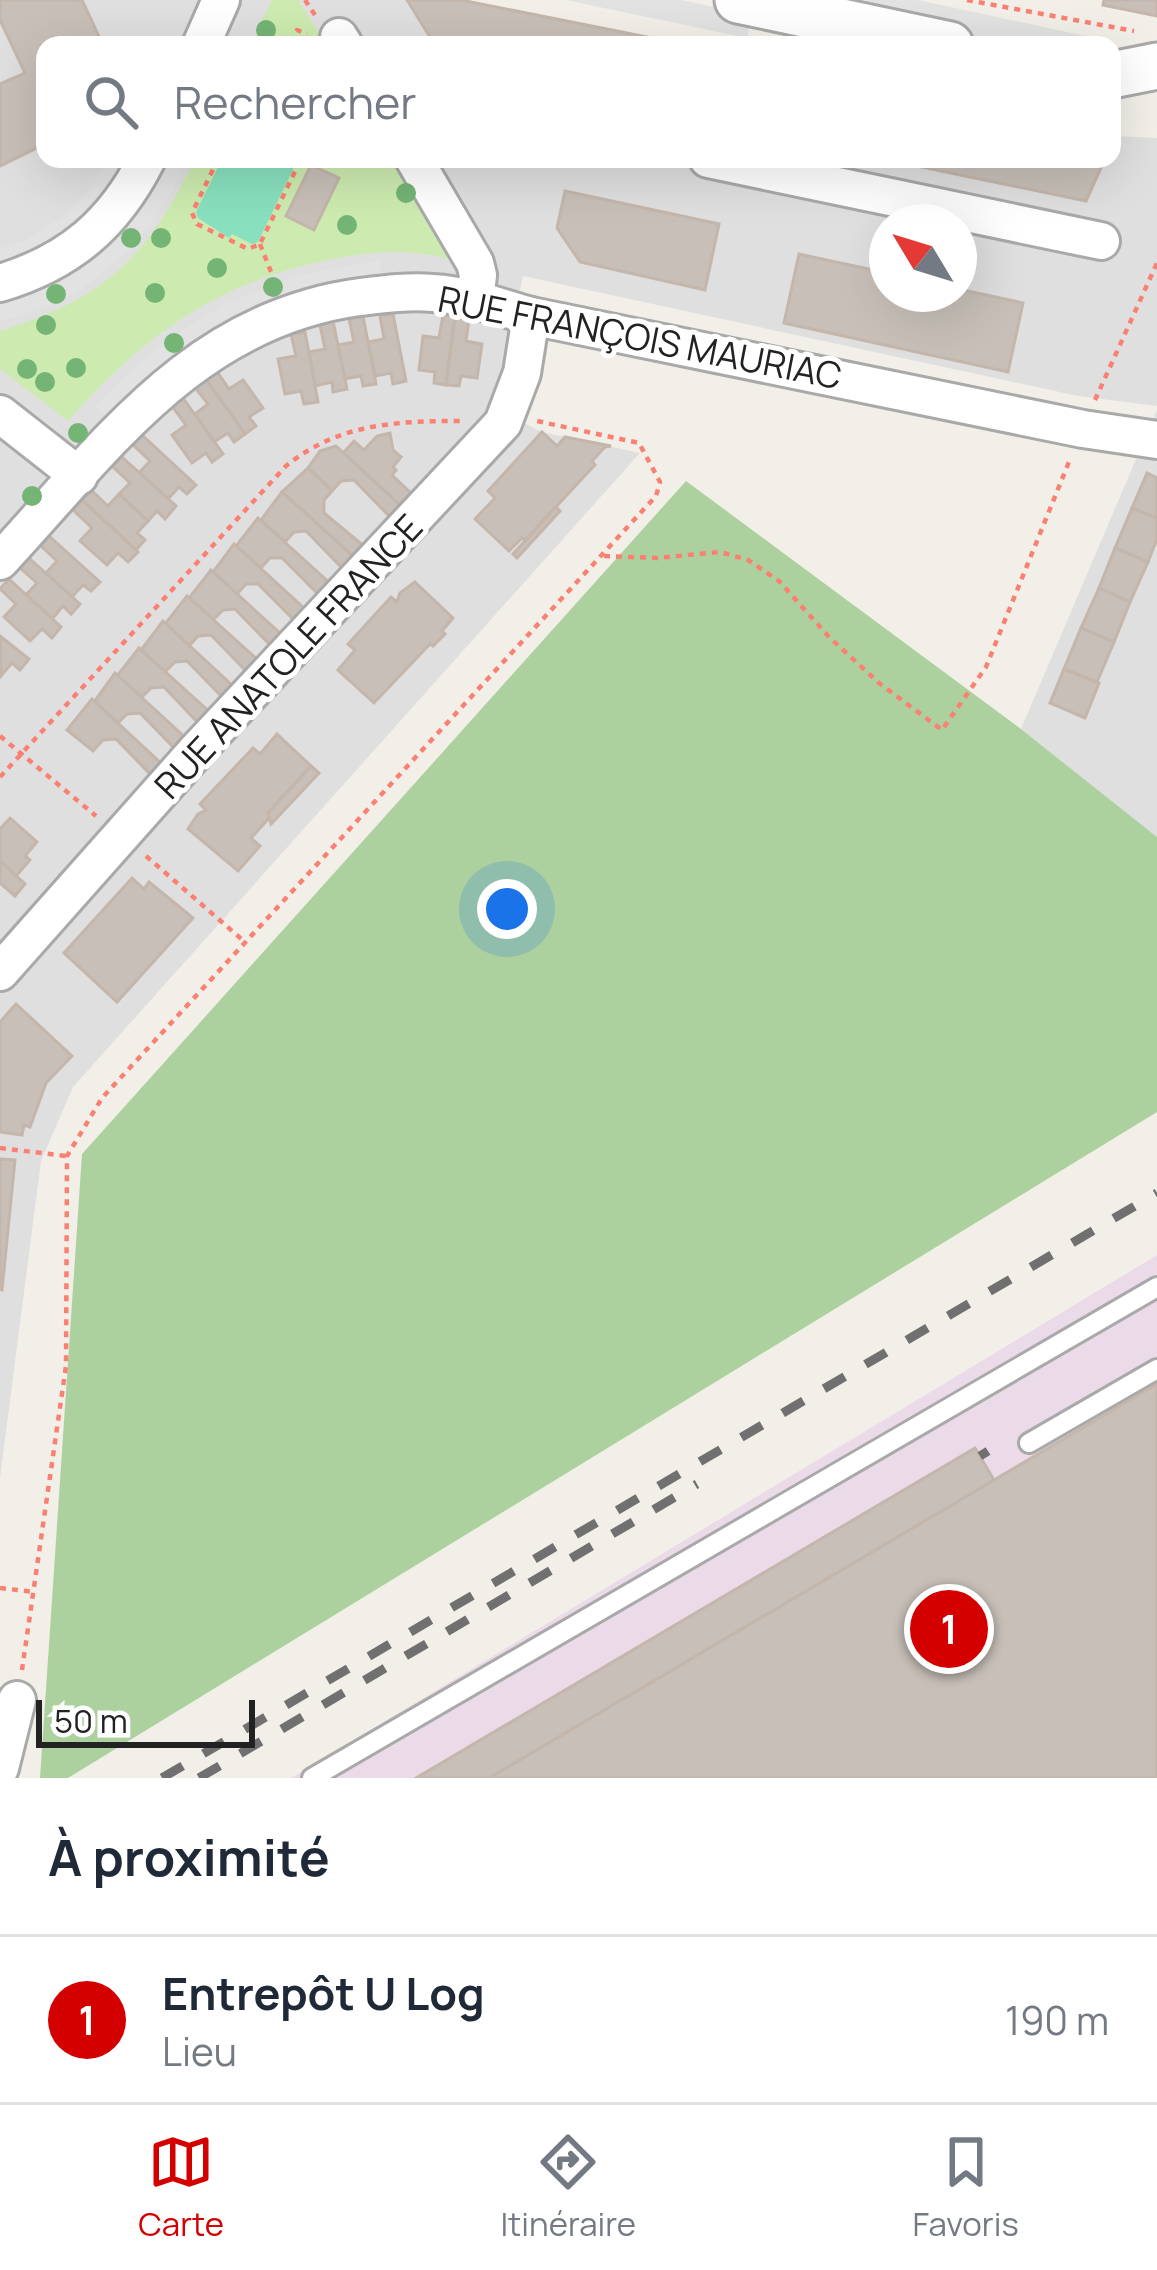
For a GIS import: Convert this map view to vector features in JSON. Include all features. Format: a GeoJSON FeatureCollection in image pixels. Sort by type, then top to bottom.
{"type":"FeatureCollection","features":[{"type":"Feature","properties":{"kind":"street"},"geometry":{"type":"LineString","coordinates":[[204,36],[221,0]]}},
{"type":"Feature","properties":{"kind":"street"},"geometry":{"type":"LineString","coordinates":[[738,0],[803,29],[867,36]]}},
{"type":"Feature","properties":{"kind":"street"},"geometry":{"type":"LineString","coordinates":[[1121,68],[1146,49]]}},
{"type":"Feature","properties":{"kind":"street"},"geometry":{"type":"LineString","coordinates":[[0,283],[39,271],[94,235],[142,168]]}},
{"type":"Feature","properties":{"kind":"street"},"geometry":{"type":"LineString","coordinates":[[419,168],[475,263],[475,300]]}},
{"type":"Feature","properties":{"kind":"street"},"geometry":{"type":"LineString","coordinates":[[783,168],[1101,241]]}},
{"type":"Feature","properties":{"kind":"street","name":"RUE FRANÇOIS MAURIAC"},"geometry":{"type":"LineString","coordinates":[[0,561],[177,375],[227,342],[277,318],[334,301],[402,292],[475,300],[531,316],[1157,440]]}},
{"type":"Feature","properties":{"kind":"street","name":"RUE ANATOLE FRANCE"},"geometry":{"type":"LineString","coordinates":[[0,972],[198,749],[502,423],[522,373],[531,316]]}},
{"type":"Feature","properties":{"kind":"street"},"geometry":{"type":"LineString","coordinates":[[0,414],[79,476]]}},
{"type":"Feature","properties":{"kind":"street"},"geometry":{"type":"LineString","coordinates":[[0,1768],[16,1700]]}},
{"type":"Feature","properties":{"kind":"lane"},"geometry":{"type":"LineString","coordinates":[[312,1778],[1157,1287]]}},
{"type":"Feature","properties":{"kind":"lane"},"geometry":{"type":"LineString","coordinates":[[1029,1443],[1157,1369]]}},
{"type":"Feature","properties":{"kind":"path"},"geometry":{"type":"LineString","coordinates":[[967,0],[1099,36]]}},
{"type":"Feature","properties":{"kind":"path"},"geometry":{"type":"LineString","coordinates":[[214,168],[192,213],[197,224],[248,249],[260,244],[297,168]]}},
{"type":"Feature","properties":{"kind":"path"},"geometry":{"type":"LineString","coordinates":[[260,244],[272,277]]}},
{"type":"Feature","properties":{"kind":"path"},"geometry":{"type":"LineString","coordinates":[[1091,407],[1156,266]]}},
{"type":"Feature","properties":{"kind":"path"},"geometry":{"type":"LineString","coordinates":[[16,1700],[66,1366],[68,1156],[102,1098],[656,496],[657,470],[639,443],[533,420]]}},
{"type":"Feature","properties":{"kind":"path"},"geometry":{"type":"LineString","coordinates":[[0,777],[285,467],[311,445],[374,424],[478,421]]}},
{"type":"Feature","properties":{"kind":"path"},"geometry":{"type":"LineString","coordinates":[[604,556],[657,558],[720,552],[748,560],[779,581],[879,683],[942,730],[986,667],[1078,441]]}},
{"type":"Feature","properties":{"kind":"path"},"geometry":{"type":"LineString","coordinates":[[0,736],[111,828]]}},
{"type":"Feature","properties":{"kind":"path"},"geometry":{"type":"LineString","coordinates":[[131,843],[246,943]]}},
{"type":"Feature","properties":{"kind":"path"},"geometry":{"type":"LineString","coordinates":[[0,1148],[68,1156]]}},
{"type":"Feature","properties":{"kind":"path"},"geometry":{"type":"LineString","coordinates":[[0,1588],[35,1592]]}},
{"type":"Feature","properties":{"kind":"shaded area"},"geometry":{"type":"Polygon","coordinates":[[[0,0],[461,0],[642,36],[36,36],[36,168],[1121,168],[1121,136],[1157,138],[1157,406],[1078,396],[523,276],[494,408],[542,432],[640,453],[73,1087],[41,1161],[0,1478],[0,0]]]}},
{"type":"Feature","properties":{"kind":"shaded area"},"geometry":{"type":"Polygon","coordinates":[[[566,0],[681,0],[752,15],[747,36],[566,0]]]}},
{"type":"Feature","properties":{"kind":"shaded area"},"geometry":{"type":"Polygon","coordinates":[[[866,0],[918,0],[1085,36],[970,36],[864,13],[866,0]]]}},
{"type":"Feature","properties":{"kind":"shaded area"},"geometry":{"type":"Polygon","coordinates":[[[103,168],[124,168],[79,231],[0,268],[0,248],[26,240],[64,216],[103,168]]]}},
{"type":"Feature","properties":{"kind":"shaded area"},"geometry":{"type":"Polygon","coordinates":[[[147,168],[182,168],[173,190],[133,248],[78,292],[44,309],[0,321],[0,294],[147,168]]]}},
{"type":"Feature","properties":{"kind":"shaded area"},"geometry":{"type":"Polygon","coordinates":[[[380,260],[381,286],[359,288],[115,423],[95,406],[157,347],[224,304],[299,275],[380,260]]]}},
{"type":"Feature","properties":{"kind":"shaded area"},"geometry":{"type":"Polygon","coordinates":[[[1157,410],[1157,837],[1021,729],[1157,410]]]}},
{"type":"Feature","properties":{"kind":"shaded area"},"geometry":{"type":"Polygon","coordinates":[[[1157,1255],[1157,1778],[291,1778],[1157,1255]]]}},
{"type":"Feature","properties":{"kind":"green space"},"geometry":{"type":"Polygon","coordinates":[[[272,0],[298,0],[321,36],[254,36],[272,0]]]}},
{"type":"Feature","properties":{"kind":"green space"},"geometry":{"type":"Polygon","coordinates":[[[190,168],[406,168],[463,263],[413,253],[363,254],[251,283],[184,317],[154,339],[68,421],[0,369],[0,331],[96,288],[140,248],[190,168]]]}},
{"type":"Feature","properties":{"kind":"green space"},"geometry":{"type":"Polygon","coordinates":[[[218,168],[294,168],[258,242],[252,244],[232,234],[229,238],[196,212],[218,168]]]}},
{"type":"Feature","properties":{"kind":"green space"},"geometry":{"type":"Polygon","coordinates":[[[686,481],[1021,729],[1157,837],[1157,1112],[68,1778],[40,1778],[82,1154],[686,481]]]}},
{"type":"Feature","properties":{"kind":"building"},"geometry":{"type":"Polygon","coordinates":[[[0,0],[82,0],[99,36],[36,36],[36,148],[0,166],[0,84],[25,73],[0,20],[0,0]]]}},
{"type":"Feature","properties":{"kind":"building"},"geometry":{"type":"Polygon","coordinates":[[[407,0],[461,0],[642,36],[429,36],[407,0]]]}},
{"type":"Feature","properties":{"kind":"building"},"geometry":{"type":"Polygon","coordinates":[[[1104,0],[1157,0],[1157,16],[1103,5],[1104,0]]]}},
{"type":"Feature","properties":{"kind":"building"},"geometry":{"type":"Polygon","coordinates":[[[310,168],[339,178],[314,230],[286,216],[310,168]]]}},
{"type":"Feature","properties":{"kind":"building"},"geometry":{"type":"Polygon","coordinates":[[[926,168],[1101,168],[1086,201],[926,168]]]}},
{"type":"Feature","properties":{"kind":"building"},"geometry":{"type":"Polygon","coordinates":[[[565,191],[719,224],[705,290],[580,262],[557,228],[565,191]]]}},
{"type":"Feature","properties":{"kind":"building"},"geometry":{"type":"Polygon","coordinates":[[[799,254],[869,269],[869,312],[977,312],[977,293],[1023,303],[1008,372],[784,323],[799,254]]]}},
{"type":"Feature","properties":{"kind":"building"},"geometry":{"type":"Polygon","coordinates":[[[393,314],[406,381],[393,384],[391,373],[375,376],[368,342],[384,339],[380,316],[393,314]]]}},
{"type":"Feature","properties":{"kind":"building"},"geometry":{"type":"Polygon","coordinates":[[[443,315],[455,316],[446,385],[434,383],[435,372],[419,370],[423,336],[439,338],[443,315]]]}},
{"type":"Feature","properties":{"kind":"building"},"geometry":{"type":"Polygon","coordinates":[[[363,316],[376,384],[363,386],[361,376],[344,379],[338,345],[354,342],[349,319],[363,316]]]}},
{"type":"Feature","properties":{"kind":"building"},"geometry":{"type":"Polygon","coordinates":[[[455,316],[469,319],[466,341],[482,344],[477,378],[461,376],[459,386],[446,385],[455,316]]]}},
{"type":"Feature","properties":{"kind":"building"},"geometry":{"type":"Polygon","coordinates":[[[333,321],[347,389],[333,392],[332,382],[315,386],[309,352],[325,349],[320,325],[333,321]]]}},
{"type":"Feature","properties":{"kind":"building"},"geometry":{"type":"Polygon","coordinates":[[[305,332],[318,402],[304,404],[301,391],[285,394],[278,359],[296,356],[291,334],[305,332]]]}},
{"type":"Feature","properties":{"kind":"building"},"geometry":{"type":"Polygon","coordinates":[[[216,370],[229,389],[243,380],[263,408],[249,417],[256,426],[245,434],[205,378],[216,370]]]}},
{"type":"Feature","properties":{"kind":"building"},"geometry":{"type":"Polygon","coordinates":[[[205,378],[245,434],[234,442],[228,433],[214,442],[195,414],[208,404],[194,386],[205,378]]]}},
{"type":"Feature","properties":{"kind":"building"},"geometry":{"type":"Polygon","coordinates":[[[183,398],[223,454],[212,462],[206,453],[192,463],[172,435],[186,425],[172,406],[183,398]]]}},
{"type":"Feature","properties":{"kind":"building"},"geometry":{"type":"Polygon","coordinates":[[[542,432],[557,446],[565,437],[611,446],[592,461],[595,465],[525,540],[509,551],[475,519],[495,498],[488,491],[542,432]]]}},
{"type":"Feature","properties":{"kind":"building"},"geometry":{"type":"Polygon","coordinates":[[[390,433],[393,450],[401,457],[392,475],[413,495],[402,507],[343,453],[354,441],[364,450],[377,436],[390,433]]]}},
{"type":"Feature","properties":{"kind":"building"},"geometry":{"type":"Polygon","coordinates":[[[142,435],[196,485],[187,494],[179,487],[168,499],[139,473],[150,461],[133,445],[142,435]]]}},
{"type":"Feature","properties":{"kind":"building"},"geometry":{"type":"Polygon","coordinates":[[[336,446],[402,507],[391,518],[354,480],[341,481],[332,491],[308,468],[320,451],[336,446]]]}},
{"type":"Feature","properties":{"kind":"building"},"geometry":{"type":"Polygon","coordinates":[[[122,457],[176,506],[165,519],[157,511],[148,521],[119,494],[130,483],[112,466],[122,457]]]}},
{"type":"Feature","properties":{"kind":"building"},"geometry":{"type":"Polygon","coordinates":[[[308,468],[332,491],[324,500],[324,513],[365,547],[355,558],[282,492],[308,468]]]}},
{"type":"Feature","properties":{"kind":"building"},"geometry":{"type":"Polygon","coordinates":[[[1147,473],[1157,478],[1157,518],[1132,508],[1147,473]]]}},
{"type":"Feature","properties":{"kind":"building"},"geometry":{"type":"Polygon","coordinates":[[[91,490],[108,506],[119,494],[148,521],[137,533],[145,540],[136,550],[82,500],[91,490]]]}},
{"type":"Feature","properties":{"kind":"building"},"geometry":{"type":"Polygon","coordinates":[[[282,492],[355,558],[344,570],[306,531],[294,532],[285,542],[261,520],[282,492]]]}},
{"type":"Feature","properties":{"kind":"building"},"geometry":{"type":"Polygon","coordinates":[[[82,500],[138,552],[128,562],[118,553],[107,565],[80,541],[92,528],[73,510],[82,500]]]}},
{"type":"Feature","properties":{"kind":"building"},"geometry":{"type":"Polygon","coordinates":[[[556,507],[560,511],[517,558],[513,554],[556,507]]]}},
{"type":"Feature","properties":{"kind":"building"},"geometry":{"type":"Polygon","coordinates":[[[1132,508],[1157,518],[1157,539],[1148,562],[1115,548],[1132,508]]]}},
{"type":"Feature","properties":{"kind":"building"},"geometry":{"type":"Polygon","coordinates":[[[258,518],[331,584],[320,596],[282,558],[270,558],[261,568],[236,546],[258,518]]]}},
{"type":"Feature","properties":{"kind":"building"},"geometry":{"type":"Polygon","coordinates":[[[49,536],[100,582],[91,591],[83,585],[72,597],[46,573],[57,561],[40,545],[49,536]]]}},
{"type":"Feature","properties":{"kind":"building"},"geometry":{"type":"Polygon","coordinates":[[[234,544],[306,610],[296,622],[258,584],[246,584],[237,594],[213,572],[234,544]]]}},
{"type":"Feature","properties":{"kind":"building"},"geometry":{"type":"Polygon","coordinates":[[[1115,548],[1148,562],[1130,602],[1099,588],[1115,548]]]}},
{"type":"Feature","properties":{"kind":"building"},"geometry":{"type":"Polygon","coordinates":[[[29,558],[80,604],[71,614],[63,606],[52,619],[26,595],[37,583],[20,568],[29,558]]]}},
{"type":"Feature","properties":{"kind":"building"},"geometry":{"type":"Polygon","coordinates":[[[211,570],[283,636],[273,648],[235,609],[223,610],[213,620],[189,598],[211,570]]]}},
{"type":"Feature","properties":{"kind":"building"},"geometry":{"type":"Polygon","coordinates":[[[9,579],[61,627],[52,638],[42,629],[30,641],[4,617],[16,604],[0,589],[9,579]]]}},
{"type":"Feature","properties":{"kind":"building"},"geometry":{"type":"Polygon","coordinates":[[[415,582],[453,618],[442,631],[445,634],[374,703],[338,670],[355,650],[348,644],[391,597],[397,602],[400,593],[415,582]]]}},
{"type":"Feature","properties":{"kind":"building"},"geometry":{"type":"Polygon","coordinates":[[[1099,588],[1130,602],[1114,642],[1081,628],[1099,588]]]}},
{"type":"Feature","properties":{"kind":"building"},"geometry":{"type":"Polygon","coordinates":[[[187,596],[260,662],[249,674],[211,635],[198,636],[189,646],[165,624],[187,596]]]}},
{"type":"Feature","properties":{"kind":"building"},"geometry":{"type":"Polygon","coordinates":[[[163,621],[235,688],[225,700],[187,661],[175,662],[165,672],[141,650],[163,621]]]}},
{"type":"Feature","properties":{"kind":"building"},"geometry":{"type":"Polygon","coordinates":[[[1081,628],[1114,642],[1097,682],[1064,669],[1081,628]]]}},
{"type":"Feature","properties":{"kind":"building"},"geometry":{"type":"Polygon","coordinates":[[[0,636],[29,659],[20,670],[12,663],[1,676],[0,636]]]}},
{"type":"Feature","properties":{"kind":"building"},"geometry":{"type":"Polygon","coordinates":[[[139,648],[212,714],[201,726],[164,687],[151,688],[142,697],[117,676],[139,648]]]}},
{"type":"Feature","properties":{"kind":"building"},"geometry":{"type":"Polygon","coordinates":[[[1064,669],[1099,683],[1085,718],[1050,703],[1064,669]]]}},
{"type":"Feature","properties":{"kind":"building"},"geometry":{"type":"Polygon","coordinates":[[[115,673],[188,740],[177,751],[140,713],[127,714],[118,723],[94,702],[115,673]]]}},
{"type":"Feature","properties":{"kind":"building"},"geometry":{"type":"Polygon","coordinates":[[[92,699],[164,766],[153,777],[116,739],[103,740],[93,751],[67,730],[92,699]]]}},
{"type":"Feature","properties":{"kind":"building"},"geometry":{"type":"Polygon","coordinates":[[[277,734],[311,766],[268,813],[271,816],[251,838],[260,846],[238,871],[188,829],[206,810],[200,804],[253,748],[260,754],[277,734]]]}},
{"type":"Feature","properties":{"kind":"building"},"geometry":{"type":"Polygon","coordinates":[[[311,766],[319,773],[271,824],[268,813],[311,766]]]}},
{"type":"Feature","properties":{"kind":"building"},"geometry":{"type":"Polygon","coordinates":[[[10,818],[37,842],[16,876],[0,861],[0,829],[10,818]]]}},
{"type":"Feature","properties":{"kind":"building"},"geometry":{"type":"Polygon","coordinates":[[[0,861],[25,884],[15,896],[0,883],[0,861]]]}},
{"type":"Feature","properties":{"kind":"building"},"geometry":{"type":"Polygon","coordinates":[[[132,878],[144,889],[149,882],[193,918],[117,1002],[64,953],[132,878]]]}},
{"type":"Feature","properties":{"kind":"building"},"geometry":{"type":"Polygon","coordinates":[[[16,1004],[72,1056],[46,1083],[30,1127],[24,1125],[22,1135],[0,1132],[0,1022],[16,1004]]]}},
{"type":"Feature","properties":{"kind":"building"},"geometry":{"type":"Polygon","coordinates":[[[0,1159],[15,1160],[2,1290],[0,1289],[0,1159]]]}},
{"type":"Feature","properties":{"kind":"building"},"geometry":{"type":"Polygon","coordinates":[[[1157,1384],[1157,1778],[489,1778],[994,1480],[1157,1384]]]}},
{"type":"Feature","properties":{"kind":"building"},"geometry":{"type":"Polygon","coordinates":[[[975,1448],[994,1480],[489,1778],[416,1778],[975,1448]]]}},
{"type":"Feature","properties":{"kind":"railway"},"geometry":{"type":"LineString","coordinates":[[162,1778],[1157,1193]]}},
{"type":"Feature","properties":{"kind":"railway"},"geometry":{"type":"LineString","coordinates":[[980,1456],[988,1451]]}},
{"type":"Feature","properties":{"kind":"railway"},"geometry":{"type":"LineString","coordinates":[[199,1778],[697,1484]]}},
{"type":"Feature","properties":{"kind":"place","name":"Entrepôt U Log"},"geometry":{"type":"Point","coordinates":[949,1629]}}]}
